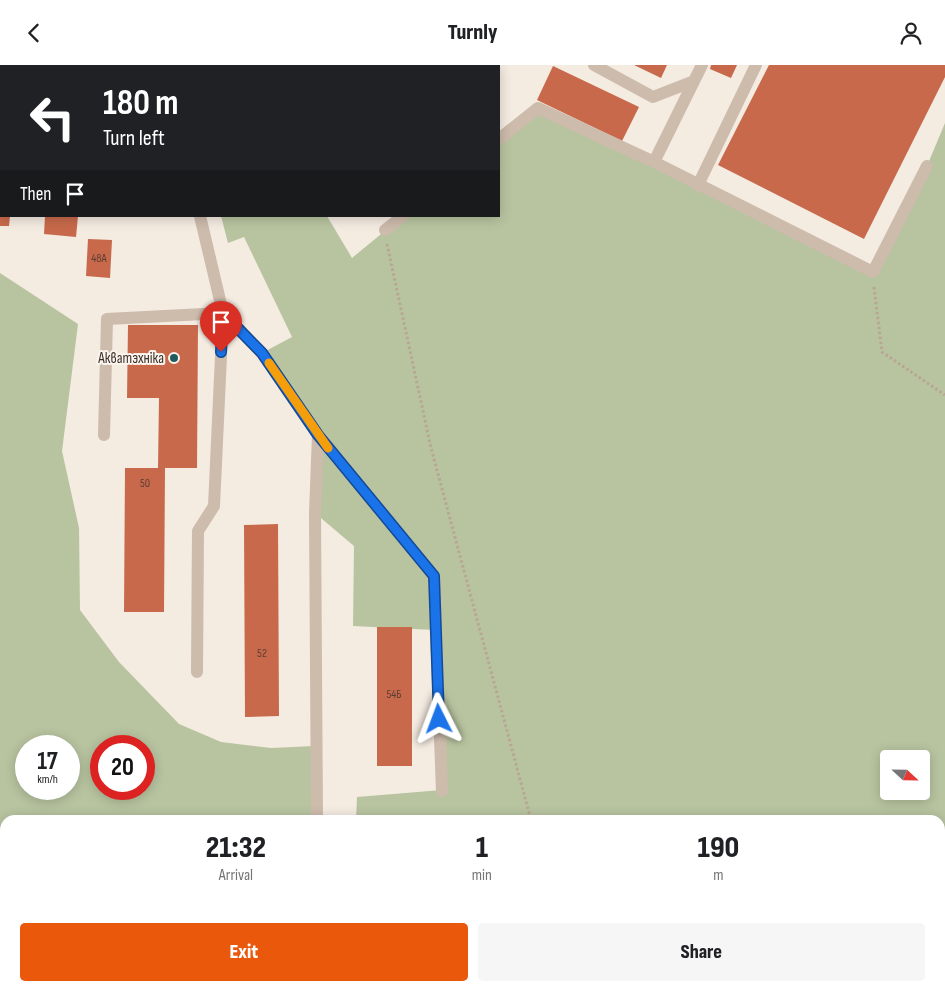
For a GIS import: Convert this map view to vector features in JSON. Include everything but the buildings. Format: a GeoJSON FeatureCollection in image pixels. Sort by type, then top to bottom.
{"type":"FeatureCollection","features":[{"type":"Feature","properties":{"kind":"street"},"geometry":{"type":"LineString","coordinates":[[594,65],[654,97],[694,81]]}},
{"type":"Feature","properties":{"kind":"street"},"geometry":{"type":"LineString","coordinates":[[654,162],[702,65]]}},
{"type":"Feature","properties":{"kind":"street"},"geometry":{"type":"LineString","coordinates":[[698,185],[756,65]]}},
{"type":"Feature","properties":{"kind":"street"},"geometry":{"type":"LineString","coordinates":[[500,138],[538,108],[654,162],[872,272],[927,166]]}},
{"type":"Feature","properties":{"kind":"street"},"geometry":{"type":"LineString","coordinates":[[197,673],[198,531],[214,506],[223,313],[200,217]]}},
{"type":"Feature","properties":{"kind":"street"},"geometry":{"type":"LineString","coordinates":[[386,231],[402,217]]}},
{"type":"Feature","properties":{"kind":"street"},"geometry":{"type":"LineString","coordinates":[[104,435],[108,319],[223,313],[262,353],[318,435],[434,576],[442,791]]}},
{"type":"Feature","properties":{"kind":"street"},"geometry":{"type":"LineString","coordinates":[[317,815],[315,513],[318,435]]}},
{"type":"Feature","properties":{"kind":"path"},"geometry":{"type":"LineString","coordinates":[[386,231],[389,255],[431,448],[530,815]]}},
{"type":"Feature","properties":{"kind":"path"},"geometry":{"type":"LineString","coordinates":[[872,272],[882,352],[945,395]]}},
{"type":"Feature","properties":{"kind":"green space"},"geometry":{"type":"Polygon","coordinates":[[[538,108],[872,272],[927,166],[945,123],[945,815],[356,815],[357,797],[442,790],[434,630],[353,626],[354,546],[315,513],[318,435],[262,353],[292,337],[244,237],[228,243],[221,217],[328,217],[352,258],[402,217],[500,217],[500,138],[538,108]]]}},
{"type":"Feature","properties":{"kind":"green space"},"geometry":{"type":"Polygon","coordinates":[[[0,273],[78,324],[62,451],[79,528],[80,610],[119,662],[179,724],[221,742],[271,748],[314,746],[311,815],[0,815],[0,273]]]}},
{"type":"Feature","properties":{"kind":"slow traffic"},"geometry":{"type":"LineString","coordinates":[[269,363],[328,448]]}},
{"type":"Feature","properties":{"kind":"place","name":"Акватэхніка"},"geometry":{"type":"Point","coordinates":[174,358]}},
{"type":"Feature","properties":{"kind":"route"},"geometry":{"type":"LineString","coordinates":[[221,352],[223,313],[262,353],[318,435],[434,576],[439,719]]}}]}
